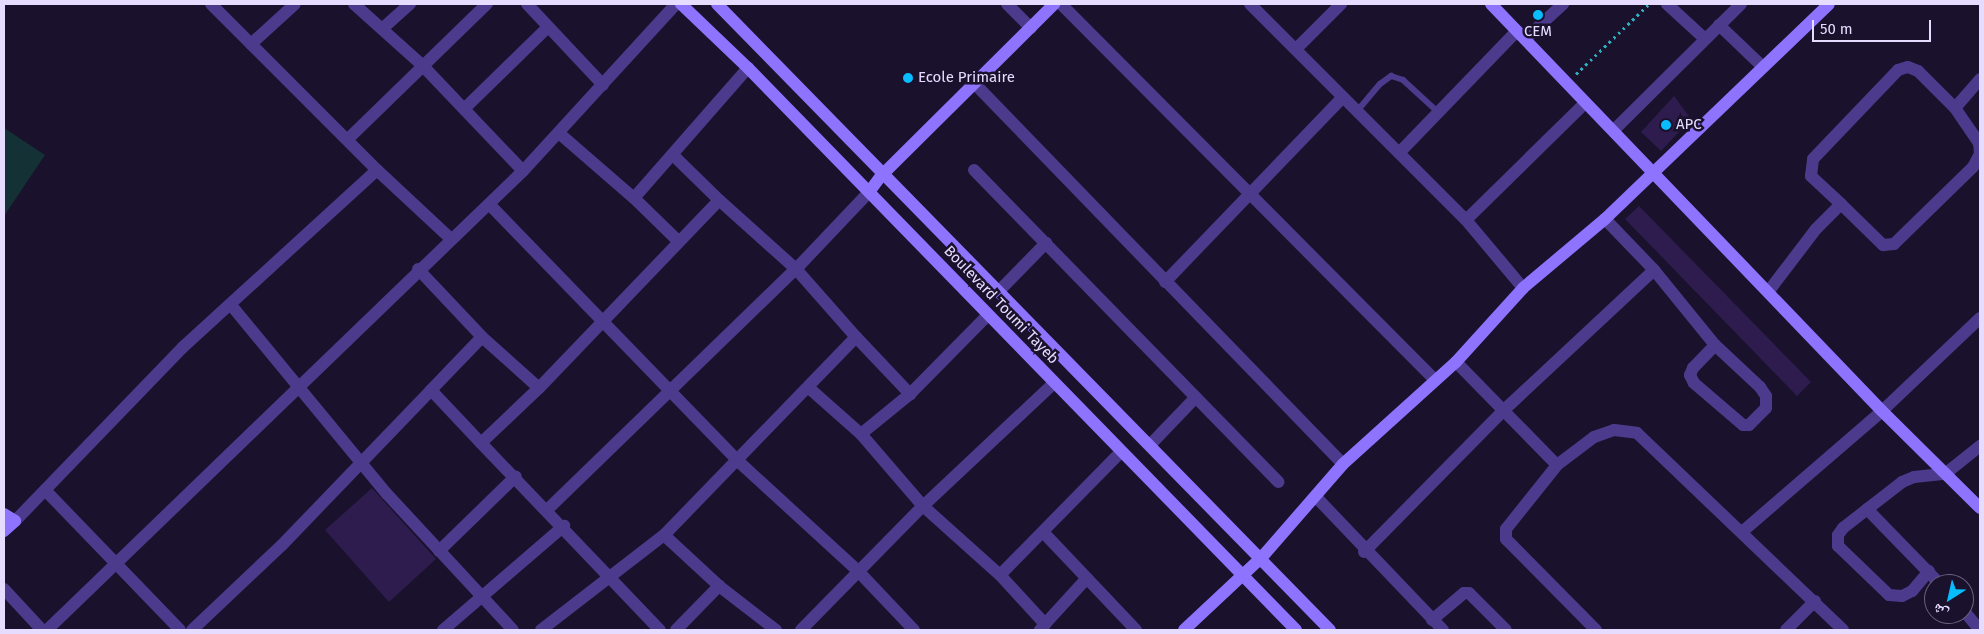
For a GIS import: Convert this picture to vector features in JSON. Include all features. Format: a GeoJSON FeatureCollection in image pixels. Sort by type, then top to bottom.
{"type":"FeatureCollection","features":[{"type":"Feature","properties":{"kind":"main road","name":"Boulevard Toumi Tayeb"},"geometry":{"type":"LineString","coordinates":[[681,4],[748,68],[1120,452],[1296,630]]}},
{"type":"Feature","properties":{"kind":"main road","name":"Boulevard Toumi Tayeb"},"geometry":{"type":"LineString","coordinates":[[717,4],[882,175],[1262,557],[1330,630]]}},
{"type":"Feature","properties":{"kind":"main road"},"geometry":{"type":"LineString","coordinates":[[869,192],[882,175],[1054,4]]}},
{"type":"Feature","properties":{"kind":"main road"},"geometry":{"type":"LineString","coordinates":[[1491,4],[1882,411],[1980,508]]}},
{"type":"Feature","properties":{"kind":"main road"},"geometry":{"type":"LineString","coordinates":[[1184,630],[1262,557],[1343,464],[1456,362],[1523,288],[1654,173],[1828,4]]}},
{"type":"Feature","properties":{"kind":"main road"},"geometry":{"type":"LineString","coordinates":[[4,531],[9,517]]}},
{"type":"Feature","properties":{"kind":"street"},"geometry":{"type":"LineString","coordinates":[[211,4],[377,170],[451,239]]}},
{"type":"Feature","properties":{"kind":"street"},"geometry":{"type":"LineString","coordinates":[[251,44],[295,4]]}},
{"type":"Feature","properties":{"kind":"street"},"geometry":{"type":"LineString","coordinates":[[354,4],[422,65],[523,171]]}},
{"type":"Feature","properties":{"kind":"street"},"geometry":{"type":"LineString","coordinates":[[382,29],[410,4]]}},
{"type":"Feature","properties":{"kind":"street"},"geometry":{"type":"LineString","coordinates":[[348,139],[422,65],[487,4]]}},
{"type":"Feature","properties":{"kind":"street"},"geometry":{"type":"LineString","coordinates":[[526,4],[602,85]]}},
{"type":"Feature","properties":{"kind":"street"},"geometry":{"type":"LineString","coordinates":[[47,630],[116,565],[418,269],[523,171],[560,134],[676,4]]}},
{"type":"Feature","properties":{"kind":"street"},"geometry":{"type":"LineString","coordinates":[[1007,4],[1031,28]]}},
{"type":"Feature","properties":{"kind":"street"},"geometry":{"type":"LineString","coordinates":[[1061,4],[1435,380]]}},
{"type":"Feature","properties":{"kind":"street"},"geometry":{"type":"LineString","coordinates":[[1250,4],[1466,220],[1523,288]]}},
{"type":"Feature","properties":{"kind":"street"},"geometry":{"type":"LineString","coordinates":[[1296,49],[1341,4]]}},
{"type":"Feature","properties":{"kind":"street"},"geometry":{"type":"LineString","coordinates":[[1399,153],[1521,35],[1562,4]]}},
{"type":"Feature","properties":{"kind":"street"},"geometry":{"type":"LineString","coordinates":[[1667,4],[1704,38]]}},
{"type":"Feature","properties":{"kind":"street"},"geometry":{"type":"LineString","coordinates":[[1614,130],[1704,38],[1741,4]]}},
{"type":"Feature","properties":{"kind":"street"},"geometry":{"type":"LineString","coordinates":[[1719,25],[1763,67]]}},
{"type":"Feature","properties":{"kind":"street"},"geometry":{"type":"LineString","coordinates":[[464,109],[548,27]]}},
{"type":"Feature","properties":{"kind":"street"},"geometry":{"type":"LineString","coordinates":[[1908,67],[1918,71],[1955,108],[1979,143],[1980,154],[1973,167],[1894,244],[1882,245],[1840,204],[1811,176],[1812,159],[1898,70],[1908,67]]}},
{"type":"Feature","properties":{"kind":"street"},"geometry":{"type":"LineString","coordinates":[[634,198],[674,156],[748,68]]}},
{"type":"Feature","properties":{"kind":"street"},"geometry":{"type":"LineString","coordinates":[[1955,108],[1980,79]]}},
{"type":"Feature","properties":{"kind":"street"},"geometry":{"type":"LineString","coordinates":[[974,83],[1343,464]]}},
{"type":"Feature","properties":{"kind":"street"},"geometry":{"type":"LineString","coordinates":[[1165,282],[1342,98]]}},
{"type":"Feature","properties":{"kind":"street"},"geometry":{"type":"LineString","coordinates":[[1466,220],[1585,103]]}},
{"type":"Feature","properties":{"kind":"street"},"geometry":{"type":"LineString","coordinates":[[560,134],[634,198],[677,240]]}},
{"type":"Feature","properties":{"kind":"street"},"geometry":{"type":"LineString","coordinates":[[674,156],[719,200],[796,269],[910,394]]}},
{"type":"Feature","properties":{"kind":"street"},"geometry":{"type":"LineString","coordinates":[[9,517],[45,490],[182,348],[377,170]]}},
{"type":"Feature","properties":{"kind":"street"},"geometry":{"type":"LineString","coordinates":[[974,170],[1278,482]]}},
{"type":"Feature","properties":{"kind":"street"},"geometry":{"type":"LineString","coordinates":[[548,509],[796,269],[869,192]]}},
{"type":"Feature","properties":{"kind":"street"},"geometry":{"type":"LineString","coordinates":[[481,443],[606,322],[677,240],[719,200]]}},
{"type":"Feature","properties":{"kind":"street"},"geometry":{"type":"LineString","coordinates":[[489,204],[606,322],[738,461],[858,572],[914,630]]}},
{"type":"Feature","properties":{"kind":"street"},"geometry":{"type":"LineString","coordinates":[[1768,292],[1816,229],[1840,204]]}},
{"type":"Feature","properties":{"kind":"street"},"geometry":{"type":"LineString","coordinates":[[1605,218],[1654,270],[1715,345],[1750,376],[1766,396],[1766,408],[1749,425],[1742,425],[1694,382],[1690,375],[1692,368],[1715,345]]}},
{"type":"Feature","properties":{"kind":"street"},"geometry":{"type":"LineString","coordinates":[[998,292],[1046,243]]}},
{"type":"Feature","properties":{"kind":"street"},"geometry":{"type":"LineString","coordinates":[[418,269],[482,337],[539,388]]}},
{"type":"Feature","properties":{"kind":"street"},"geometry":{"type":"LineString","coordinates":[[1364,552],[1504,410],[1654,270]]}},
{"type":"Feature","properties":{"kind":"street"},"geometry":{"type":"LineString","coordinates":[[231,305],[300,385],[387,494],[481,599],[513,630]]}},
{"type":"Feature","properties":{"kind":"street"},"geometry":{"type":"LineString","coordinates":[[861,434],[910,394],[988,315]]}},
{"type":"Feature","properties":{"kind":"street"},"geometry":{"type":"LineString","coordinates":[[1742,532],[1882,411],[1980,318]]}},
{"type":"Feature","properties":{"kind":"street"},"geometry":{"type":"LineString","coordinates":[[192,630],[282,545],[482,337]]}},
{"type":"Feature","properties":{"kind":"street"},"geometry":{"type":"LineString","coordinates":[[541,630],[664,535],[809,388],[856,337]]}},
{"type":"Feature","properties":{"kind":"street"},"geometry":{"type":"LineString","coordinates":[[1456,362],[1557,465]]}},
{"type":"Feature","properties":{"kind":"street"},"geometry":{"type":"LineString","coordinates":[[800,630],[923,506],[1054,383]]}},
{"type":"Feature","properties":{"kind":"street"},"geometry":{"type":"LineString","coordinates":[[809,388],[861,434],[923,506],[1000,575],[1042,627],[1087,578]]}},
{"type":"Feature","properties":{"kind":"street"},"geometry":{"type":"LineString","coordinates":[[431,390],[481,443],[548,509],[660,630]]}},
{"type":"Feature","properties":{"kind":"street"},"geometry":{"type":"LineString","coordinates":[[1150,445],[1196,397]]}},
{"type":"Feature","properties":{"kind":"street"},"geometry":{"type":"LineString","coordinates":[[1596,630],[1506,539],[1506,529],[1557,465],[1594,437],[1614,430],[1637,434],[1815,601],[1843,630]]}},
{"type":"Feature","properties":{"kind":"street"},"geometry":{"type":"LineString","coordinates":[[1929,571],[1912,591],[1902,596],[1889,595],[1838,546],[1843,528],[1914,476],[1945,474],[1980,446]]}},
{"type":"Feature","properties":{"kind":"street"},"geometry":{"type":"LineString","coordinates":[[1000,575],[1120,452]]}},
{"type":"Feature","properties":{"kind":"street"},"geometry":{"type":"LineString","coordinates":[[440,551],[516,476]]}},
{"type":"Feature","properties":{"kind":"street"},"geometry":{"type":"LineString","coordinates":[[45,490],[180,630]]}},
{"type":"Feature","properties":{"kind":"street"},"geometry":{"type":"LineString","coordinates":[[1316,497],[1364,552],[1443,630]]}},
{"type":"Feature","properties":{"kind":"street"},"geometry":{"type":"LineString","coordinates":[[1867,509],[1932,574]]}},
{"type":"Feature","properties":{"kind":"street"},"geometry":{"type":"LineString","coordinates":[[443,630],[564,526]]}},
{"type":"Feature","properties":{"kind":"street"},"geometry":{"type":"LineString","coordinates":[[1042,532],[1136,630]]}},
{"type":"Feature","properties":{"kind":"street"},"geometry":{"type":"LineString","coordinates":[[664,535],[719,586],[776,630]]}},
{"type":"Feature","properties":{"kind":"street"},"geometry":{"type":"LineString","coordinates":[[676,630],[719,586]]}},
{"type":"Feature","properties":{"kind":"street"},"geometry":{"type":"LineString","coordinates":[[4,589],[42,630]]}},
{"type":"Feature","properties":{"kind":"street"},"geometry":{"type":"LineString","coordinates":[[1432,620],[1464,593],[1469,593],[1506,630]]}},
{"type":"Feature","properties":{"kind":"street"},"geometry":{"type":"LineString","coordinates":[[1786,630],[1815,601]]}},
{"type":"Feature","properties":{"kind":"lane"},"geometry":{"type":"LineString","coordinates":[[1358,110],[1380,84],[1391,76],[1403,80],[1439,113]]}},
{"type":"Feature","properties":{"kind":"path"},"geometry":{"type":"LineString","coordinates":[[1566,83],[1649,4]]}},
{"type":"Feature","properties":{"kind":"green space"},"geometry":{"type":"Polygon","coordinates":[[[4,128],[45,155],[4,216],[4,128]]]}},
{"type":"Feature","properties":{"kind":"building","name":"APC"},"geometry":{"type":"Polygon","coordinates":[[[1674,96],[1691,119],[1661,151],[1641,132],[1674,96]]]}},
{"type":"Feature","properties":{"kind":"building"},"geometry":{"type":"Polygon","coordinates":[[[1639,206],[1811,382],[1797,396],[1625,219],[1639,206]]]}},
{"type":"Feature","properties":{"kind":"building"},"geometry":{"type":"Polygon","coordinates":[[[372,488],[436,559],[389,602],[325,530],[372,488]]]}},
{"type":"Feature","properties":{"kind":"place","name":"CEM"},"geometry":{"type":"Point","coordinates":[1538,15]}},
{"type":"Feature","properties":{"kind":"place","name":"Ecole Primaire"},"geometry":{"type":"Point","coordinates":[908,78]}},
{"type":"Feature","properties":{"kind":"place","name":"APC"},"geometry":{"type":"Point","coordinates":[1666,125]}}]}
